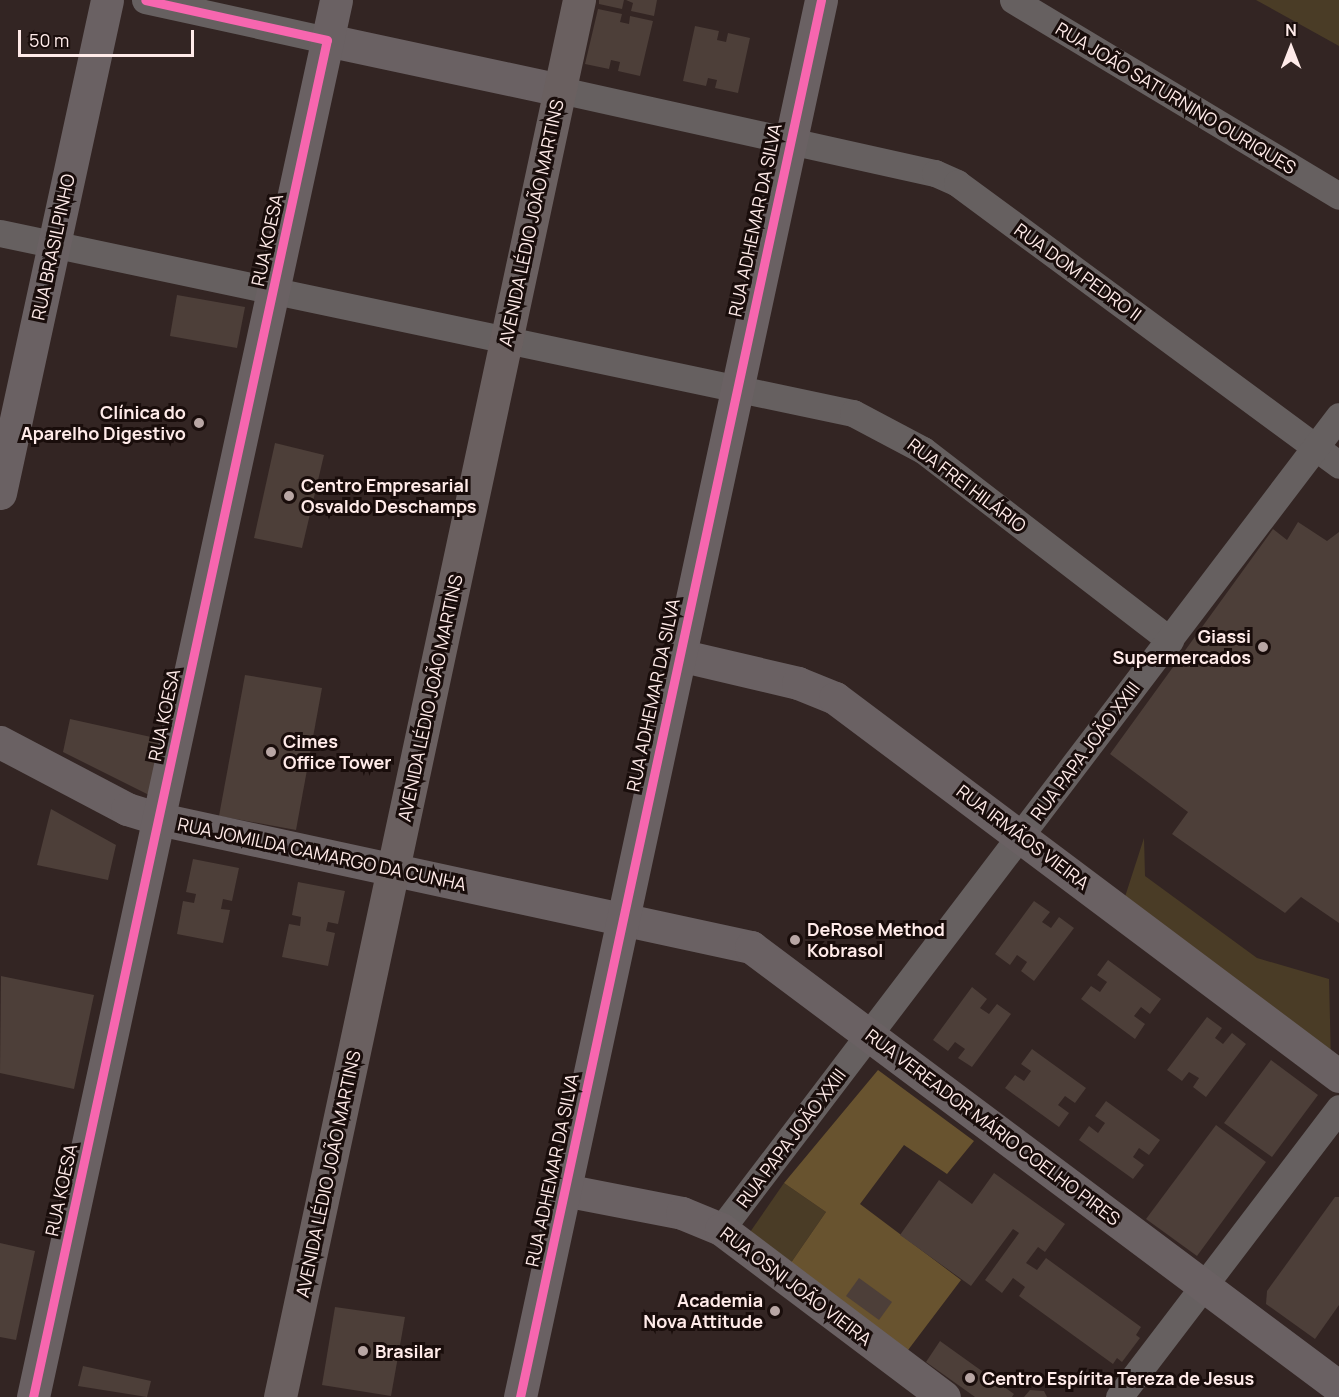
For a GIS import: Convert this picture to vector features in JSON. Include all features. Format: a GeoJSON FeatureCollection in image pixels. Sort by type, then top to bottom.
{"type":"FeatureCollection","features":[{"type":"Feature","properties":{"kind":"main road","name":"AVENIDA LÉDIO JOÃO MARTINS"},"geometry":{"type":"LineString","coordinates":[[280,1397],[579,0]]}},
{"type":"Feature","properties":{"kind":"street","name":"RUA BRASILPINHO"},"geometry":{"type":"LineString","coordinates":[[0,493],[107,0]]}},
{"type":"Feature","properties":{"kind":"street"},"geometry":{"type":"LineString","coordinates":[[145,0],[560,90]]}},
{"type":"Feature","properties":{"kind":"street","name":"RUA KOESA"},"geometry":{"type":"LineString","coordinates":[[33,1397],[336,0]]}},
{"type":"Feature","properties":{"kind":"street","name":"RUA ADHEMAR DA SILVA"},"geometry":{"type":"LineString","coordinates":[[520,1397],[821,0]]}},
{"type":"Feature","properties":{"kind":"street","name":"RUA JOÃO SATURNINO OURIQUES"},"geometry":{"type":"LineString","coordinates":[[1013,0],[1339,196]]}},
{"type":"Feature","properties":{"kind":"street","name":"RUA DOM PEDRO II"},"geometry":{"type":"LineString","coordinates":[[560,90],[935,173],[957,183],[1339,465]]}},
{"type":"Feature","properties":{"kind":"street","name":"RUA FREI HILÁRIO"},"geometry":{"type":"LineString","coordinates":[[0,233],[853,413],[897,433],[1170,640]]}},
{"type":"Feature","properties":{"kind":"street","name":"RUA PAPA JOÃO XXIII"},"geometry":{"type":"LineString","coordinates":[[721,1229],[1339,416]]}},
{"type":"Feature","properties":{"kind":"street","name":"RUA IRMÃOS VIEIRA"},"geometry":{"type":"LineString","coordinates":[[679,655],[798,683],[835,698],[1021,835],[1339,1076]]}},
{"type":"Feature","properties":{"kind":"street","name":"RUA JOMILDA CAMARGO DA CUNHA"},"geometry":{"type":"LineString","coordinates":[[0,742],[127,809],[159,819],[622,917]]}},
{"type":"Feature","properties":{"kind":"street","name":"RUA VEREADOR MÁRIO COELHO PIRES"},"geometry":{"type":"LineString","coordinates":[[622,917],[751,947],[1339,1388]]}},
{"type":"Feature","properties":{"kind":"street"},"geometry":{"type":"LineString","coordinates":[[1119,1397],[1339,1108]]}},
{"type":"Feature","properties":{"kind":"street","name":"RUA OSNI JOÃO VIEIRA"},"geometry":{"type":"LineString","coordinates":[[564,1190],[682,1213],[721,1229],[945,1397]]}},
{"type":"Feature","properties":{"kind":"shaded area"},"geometry":{"type":"Polygon","coordinates":[[[1256,0],[1339,0],[1339,46],[1321,36],[1256,0]]]}},
{"type":"Feature","properties":{"kind":"shaded area"},"geometry":{"type":"Polygon","coordinates":[[[1144,838],[1145,876],[1257,958],[1329,979],[1331,1062],[1122,906],[1144,838]]]}},
{"type":"Feature","properties":{"kind":"shaded area"},"geometry":{"type":"Polygon","coordinates":[[[878,1070],[974,1141],[947,1174],[904,1145],[860,1204],[961,1280],[902,1358],[786,1270],[826,1212],[784,1183],[878,1070]]]}},
{"type":"Feature","properties":{"kind":"shaded area"},"geometry":{"type":"Polygon","coordinates":[[[784,1183],[826,1212],[786,1270],[748,1235],[784,1183]]]}},
{"type":"Feature","properties":{"kind":"building"},"geometry":{"type":"Polygon","coordinates":[[[599,0],[624,0],[622,9],[599,4],[599,0]]]}},
{"type":"Feature","properties":{"kind":"building"},"geometry":{"type":"Polygon","coordinates":[[[626,0],[657,0],[654,16],[631,11],[633,3],[626,0]]]}},
{"type":"Feature","properties":{"kind":"building"},"geometry":{"type":"Polygon","coordinates":[[[598,9],[622,14],[620,22],[629,24],[630,16],[653,21],[640,76],[618,71],[620,62],[611,60],[609,69],[585,64],[598,9]]]}},
{"type":"Feature","properties":{"kind":"building"},"geometry":{"type":"Polygon","coordinates":[[[695,26],[719,31],[717,40],[726,42],[728,33],[750,38],[738,93],[715,88],[717,80],[708,78],[706,86],[683,81],[695,26]]]}},
{"type":"Feature","properties":{"kind":"building"},"geometry":{"type":"Polygon","coordinates":[[[177,295],[245,307],[237,348],[170,336],[177,295]]]}},
{"type":"Feature","properties":{"kind":"building","name":"Centro Empresarial Osvaldo Deschamps"},"geometry":{"type":"Polygon","coordinates":[[[275,443],[324,455],[302,548],[254,538],[275,443]]]}},
{"type":"Feature","properties":{"kind":"building","name":"Giassi Supermercados"},"geometry":{"type":"Polygon","coordinates":[[[1298,522],[1327,541],[1339,532],[1339,923],[1301,897],[1285,913],[1172,834],[1188,812],[1110,754],[1273,529],[1287,540],[1298,522]]]}},
{"type":"Feature","properties":{"kind":"building","name":"Cimes Office Tower"},"geometry":{"type":"Polygon","coordinates":[[[245,675],[322,688],[296,830],[219,816],[245,675]]]}},
{"type":"Feature","properties":{"kind":"building"},"geometry":{"type":"Polygon","coordinates":[[[70,719],[160,739],[149,795],[63,752],[70,719]]]}},
{"type":"Feature","properties":{"kind":"building"},"geometry":{"type":"Polygon","coordinates":[[[51,809],[116,845],[108,880],[37,865],[51,809]]]}},
{"type":"Feature","properties":{"kind":"building"},"geometry":{"type":"Polygon","coordinates":[[[193,859],[239,868],[232,901],[223,899],[221,909],[230,910],[223,943],[177,934],[183,901],[194,903],[196,894],[186,892],[193,859]]]}},
{"type":"Feature","properties":{"kind":"building"},"geometry":{"type":"Polygon","coordinates":[[[298,882],[345,891],[338,924],[328,922],[326,931],[335,933],[328,966],[282,957],[289,924],[300,926],[301,917],[292,915],[298,882]]]}},
{"type":"Feature","properties":{"kind":"building"},"geometry":{"type":"Polygon","coordinates":[[[1034,901],[1050,912],[1042,922],[1051,928],[1059,917],[1074,928],[1034,981],[1021,971],[1027,962],[1017,955],[1010,965],[995,954],[1034,901]]]}},
{"type":"Feature","properties":{"kind":"building"},"geometry":{"type":"Polygon","coordinates":[[[1108,960],[1161,999],[1150,1014],[1141,1007],[1134,1016],[1145,1024],[1135,1039],[1081,999],[1091,986],[1100,992],[1107,982],[1097,975],[1108,960]]]}},
{"type":"Feature","properties":{"kind":"building"},"geometry":{"type":"Polygon","coordinates":[[[1,976],[94,995],[74,1089],[0,1073],[1,976]]]}},
{"type":"Feature","properties":{"kind":"building"},"geometry":{"type":"Polygon","coordinates":[[[972,987],[987,999],[980,1008],[989,1014],[997,1004],[1011,1014],[972,1067],[958,1058],[965,1049],[955,1042],[948,1051],[933,1040],[972,987]]]}},
{"type":"Feature","properties":{"kind":"building"},"geometry":{"type":"Polygon","coordinates":[[[1207,1017],[1222,1028],[1215,1038],[1223,1044],[1232,1033],[1246,1044],[1206,1097],[1193,1087],[1199,1078],[1189,1072],[1182,1081],[1167,1070],[1207,1017]]]}},
{"type":"Feature","properties":{"kind":"building"},"geometry":{"type":"Polygon","coordinates":[[[1032,1049],[1086,1088],[1075,1103],[1065,1096],[1058,1105],[1069,1113],[1059,1127],[1005,1088],[1015,1075],[1024,1081],[1031,1071],[1021,1064],[1032,1049]]]}},
{"type":"Feature","properties":{"kind":"building"},"geometry":{"type":"Polygon","coordinates":[[[1271,1060],[1318,1095],[1272,1157],[1224,1123],[1271,1060]]]}},
{"type":"Feature","properties":{"kind":"building"},"geometry":{"type":"Polygon","coordinates":[[[1106,1101],[1160,1140],[1149,1155],[1139,1148],[1133,1157],[1144,1165],[1133,1179],[1079,1140],[1089,1126],[1098,1133],[1105,1123],[1095,1116],[1106,1101]]]}},
{"type":"Feature","properties":{"kind":"building"},"geometry":{"type":"Polygon","coordinates":[[[1216,1125],[1266,1162],[1197,1256],[1146,1219],[1216,1125]]]}},
{"type":"Feature","properties":{"kind":"building"},"geometry":{"type":"Polygon","coordinates":[[[994,1173],[1065,1224],[1045,1252],[1038,1247],[1026,1263],[1037,1270],[1046,1258],[1141,1327],[1136,1335],[1140,1338],[1122,1362],[1117,1358],[1113,1364],[1019,1296],[1025,1287],[1013,1278],[1002,1293],[985,1280],[1019,1233],[1013,1229],[971,1286],[900,1235],[939,1180],[972,1204],[994,1173]]]}},
{"type":"Feature","properties":{"kind":"building"},"geometry":{"type":"Polygon","coordinates":[[[1335,1197],[1339,1197],[1339,1305],[1315,1339],[1266,1304],[1267,1291],[1335,1197]]]}},
{"type":"Feature","properties":{"kind":"building"},"geometry":{"type":"Polygon","coordinates":[[[0,1243],[35,1251],[16,1340],[0,1337],[0,1243]]]}},
{"type":"Feature","properties":{"kind":"building"},"geometry":{"type":"Polygon","coordinates":[[[859,1278],[892,1302],[879,1320],[846,1296],[859,1278]]]}},
{"type":"Feature","properties":{"kind":"building","name":"Brasilar"},"geometry":{"type":"Polygon","coordinates":[[[335,1307],[405,1317],[391,1396],[322,1385],[335,1307]]]}},
{"type":"Feature","properties":{"kind":"building","name":"Centro Espírita Tereza de Jesus"},"geometry":{"type":"Polygon","coordinates":[[[940,1341],[1014,1394],[1012,1397],[975,1397],[926,1362],[940,1341]]]}},
{"type":"Feature","properties":{"kind":"building"},"geometry":{"type":"Polygon","coordinates":[[[83,1366],[151,1381],[147,1397],[78,1386],[83,1366]]]}},
{"type":"Feature","properties":{"kind":"building"},"geometry":{"type":"Polygon","coordinates":[[[1030,1390],[1044,1391],[1047,1397],[1024,1397],[1030,1390]]]}},
{"type":"Feature","properties":{"kind":"cycle path"},"geometry":{"type":"LineString","coordinates":[[33,1397],[327,40],[145,0]]}},
{"type":"Feature","properties":{"kind":"cycle path"},"geometry":{"type":"LineString","coordinates":[[520,1397],[821,0]]}},
{"type":"Feature","properties":{"kind":"place","name":"Clínica do Aparelho Digestivo"},"geometry":{"type":"Point","coordinates":[199,423]}},
{"type":"Feature","properties":{"kind":"place","name":"Centro Empresarial Osvaldo Deschamps"},"geometry":{"type":"Point","coordinates":[289,496]}},
{"type":"Feature","properties":{"kind":"place","name":"Giassi Supermercados"},"geometry":{"type":"Point","coordinates":[1263,647]}},
{"type":"Feature","properties":{"kind":"place","name":"Cimes Office Tower"},"geometry":{"type":"Point","coordinates":[271,752]}},
{"type":"Feature","properties":{"kind":"place","name":"DeRose Method Kobrasol"},"geometry":{"type":"Point","coordinates":[795,940]}},
{"type":"Feature","properties":{"kind":"place","name":"Academia Nova Attitude"},"geometry":{"type":"Point","coordinates":[775,1311]}},
{"type":"Feature","properties":{"kind":"place","name":"Brasilar"},"geometry":{"type":"Point","coordinates":[363,1351]}},
{"type":"Feature","properties":{"kind":"place","name":"Centro Espírita Tereza de Jesus"},"geometry":{"type":"Point","coordinates":[970,1378]}}]}
